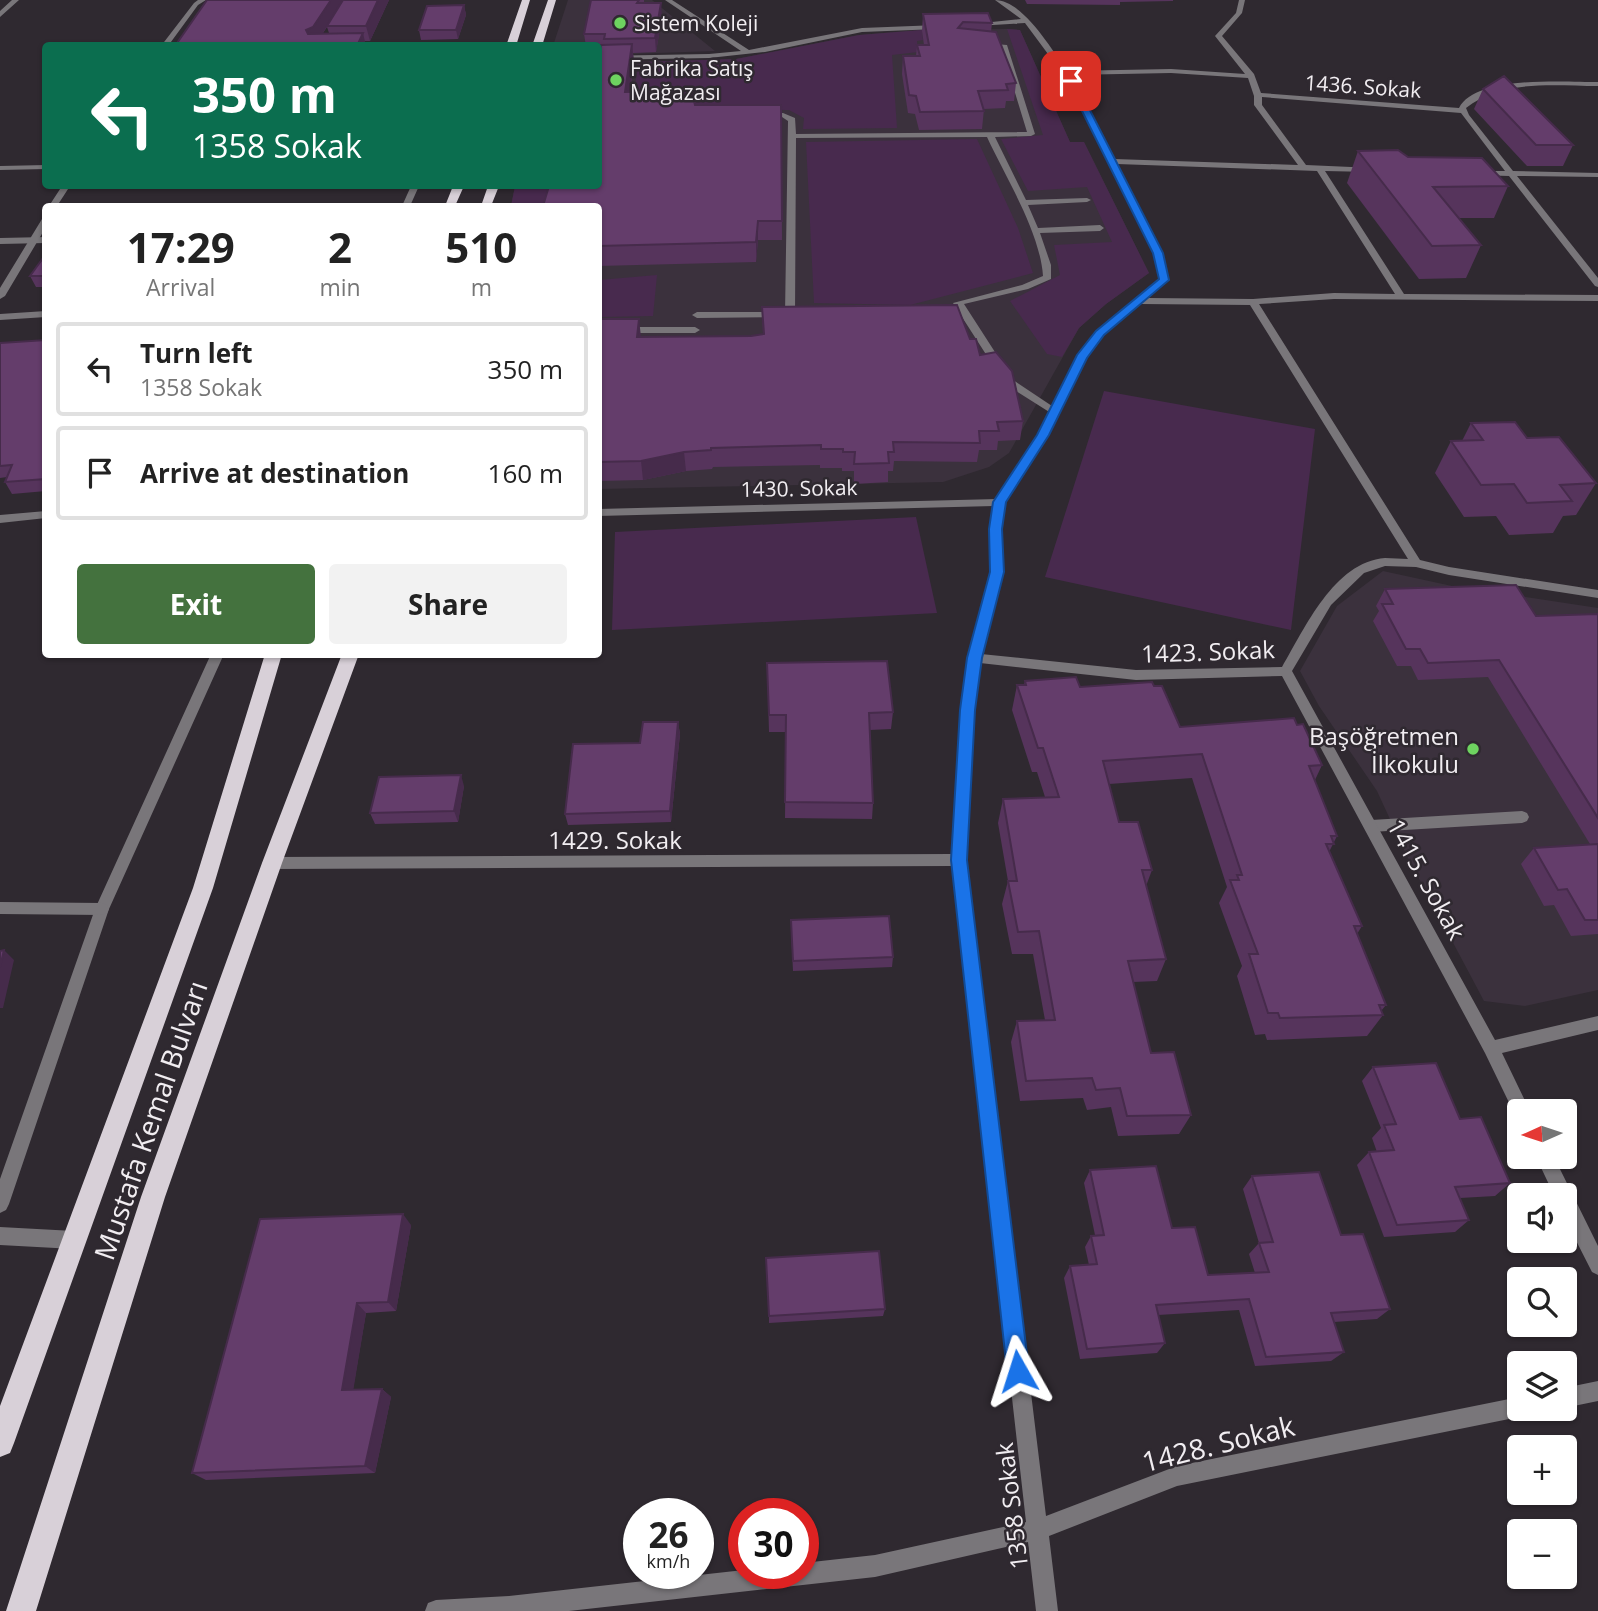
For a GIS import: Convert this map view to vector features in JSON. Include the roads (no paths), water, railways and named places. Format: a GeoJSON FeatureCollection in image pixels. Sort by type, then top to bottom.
{"type":"FeatureCollection","features":[{"type":"Feature","properties":{"kind":"highway"},"geometry":{"type":"LineString","coordinates":[[513,42],[526,0]]}},
{"type":"Feature","properties":{"kind":"highway"},"geometry":{"type":"LineString","coordinates":[[538,42],[552,0]]}},
{"type":"Feature","properties":{"kind":"highway","name":"Mustafa Kemal Bulvarı"},"geometry":{"type":"LineString","coordinates":[[0,1444],[203,888],[273,658]]}},
{"type":"Feature","properties":{"kind":"highway","name":"Mustafa Kemal Bulvarı"},"geometry":{"type":"LineString","coordinates":[[21,1611],[153,1197],[272,863],[349,658]]}},
{"type":"Feature","properties":{"kind":"street"},"geometry":{"type":"LineString","coordinates":[[0,15],[16,0]]}},
{"type":"Feature","properties":{"kind":"street"},"geometry":{"type":"LineString","coordinates":[[167,42],[196,4],[203,0]]}},
{"type":"Feature","properties":{"kind":"street"},"geometry":{"type":"LineString","coordinates":[[668,0],[748,52]]}},
{"type":"Feature","properties":{"kind":"street","name":"1358 Sokak"},"geometry":{"type":"LineString","coordinates":[[998,0],[1027,21],[1065,73],[1158,253],[1164,280],[1142,301],[1100,333],[1081,357],[1043,435],[1000,502],[996,529],[997,572],[974,658],[967,710],[959,860],[1047,1611]]}},
{"type":"Feature","properties":{"kind":"street"},"geometry":{"type":"LineString","coordinates":[[1242,0],[1239,13],[1218,36],[1251,76],[1260,95],[1258,105],[1305,169]]}},
{"type":"Feature","properties":{"kind":"street"},"geometry":{"type":"LineString","coordinates":[[971,24],[1027,21]]}},
{"type":"Feature","properties":{"kind":"street"},"geometry":{"type":"LineString","coordinates":[[602,58],[680,58],[748,52],[862,30],[943,26]]}},
{"type":"Feature","properties":{"kind":"street"},"geometry":{"type":"LineString","coordinates":[[324,42],[329,34]]}},
{"type":"Feature","properties":{"kind":"street"},"geometry":{"type":"LineString","coordinates":[[793,136],[1031,134],[1004,45],[972,44]]}},
{"type":"Feature","properties":{"kind":"street"},"geometry":{"type":"LineString","coordinates":[[1065,73],[1171,71],[1251,76]]}},
{"type":"Feature","properties":{"kind":"street"},"geometry":{"type":"LineString","coordinates":[[1598,84],[1502,87],[1471,97],[1462,107],[1509,173],[1598,284]]}},
{"type":"Feature","properties":{"kind":"street","name":"1436. Sokak"},"geometry":{"type":"LineString","coordinates":[[1260,95],[1463,111]]}},
{"type":"Feature","properties":{"kind":"street"},"geometry":{"type":"LineString","coordinates":[[749,114],[789,116],[792,120],[790,315]]}},
{"type":"Feature","properties":{"kind":"street"},"geometry":{"type":"LineString","coordinates":[[990,135],[1034,231],[1049,269],[1048,277],[1025,287],[958,303],[1009,382],[1054,412]]}},
{"type":"Feature","properties":{"kind":"street"},"geometry":{"type":"LineString","coordinates":[[1110,160],[1387,171]]}},
{"type":"Feature","properties":{"kind":"street"},"geometry":{"type":"LineString","coordinates":[[0,168],[42,167]]}},
{"type":"Feature","properties":{"kind":"street"},"geometry":{"type":"LineString","coordinates":[[1320,169],[1401,296]]}},
{"type":"Feature","properties":{"kind":"street"},"geometry":{"type":"LineString","coordinates":[[1469,173],[1598,175]]}},
{"type":"Feature","properties":{"kind":"street"},"geometry":{"type":"LineString","coordinates":[[1021,202],[1087,200]]}},
{"type":"Feature","properties":{"kind":"street"},"geometry":{"type":"LineString","coordinates":[[0,296],[42,225]]}},
{"type":"Feature","properties":{"kind":"street"},"geometry":{"type":"LineString","coordinates":[[1034,231],[1100,228]]}},
{"type":"Feature","properties":{"kind":"street"},"geometry":{"type":"LineString","coordinates":[[0,241],[42,240]]}},
{"type":"Feature","properties":{"kind":"street"},"geometry":{"type":"LineString","coordinates":[[1142,301],[1253,302],[1335,296],[1598,298]]}},
{"type":"Feature","properties":{"kind":"street"},"geometry":{"type":"LineString","coordinates":[[1253,302],[1416,563]]}},
{"type":"Feature","properties":{"kind":"street"},"geometry":{"type":"LineString","coordinates":[[951,311],[963,310]]}},
{"type":"Feature","properties":{"kind":"street"},"geometry":{"type":"LineString","coordinates":[[0,317],[42,314]]}},
{"type":"Feature","properties":{"kind":"street"},"geometry":{"type":"LineString","coordinates":[[697,315],[804,315]]}},
{"type":"Feature","properties":{"kind":"street"},"geometry":{"type":"LineString","coordinates":[[602,330],[695,330]]}},
{"type":"Feature","properties":{"kind":"street","name":"1430. Sokak"},"geometry":{"type":"LineString","coordinates":[[602,513],[1000,502]]}},
{"type":"Feature","properties":{"kind":"street"},"geometry":{"type":"LineString","coordinates":[[0,519],[42,514]]}},
{"type":"Feature","properties":{"kind":"street","name":"1423. Sokak"},"geometry":{"type":"LineString","coordinates":[[974,658],[1136,675],[1286,671],[1326,602],[1360,570],[1384,562],[1416,563],[1474,576],[1598,594]]}},
{"type":"Feature","properties":{"kind":"street"},"geometry":{"type":"LineString","coordinates":[[0,1203],[102,909],[216,658]]}},
{"type":"Feature","properties":{"kind":"street","name":"1415. Sokak"},"geometry":{"type":"LineString","coordinates":[[1286,671],[1492,1048],[1516,1099]]}},
{"type":"Feature","properties":{"kind":"street"},"geometry":{"type":"LineString","coordinates":[[1371,827],[1522,817]]}},
{"type":"Feature","properties":{"kind":"street","name":"1429. Sokak"},"geometry":{"type":"LineString","coordinates":[[272,863],[959,860]]}},
{"type":"Feature","properties":{"kind":"street"},"geometry":{"type":"LineString","coordinates":[[0,908],[102,909]]}},
{"type":"Feature","properties":{"kind":"street"},"geometry":{"type":"LineString","coordinates":[[1492,1048],[1598,1023]]}},
{"type":"Feature","properties":{"kind":"street"},"geometry":{"type":"LineString","coordinates":[[1577,1223],[1598,1266]]}},
{"type":"Feature","properties":{"kind":"street"},"geometry":{"type":"LineString","coordinates":[[0,1236],[74,1240]]}},
{"type":"Feature","properties":{"kind":"street"},"geometry":{"type":"LineString","coordinates":[[1577,1395],[1598,1391]]}},
{"type":"Feature","properties":{"kind":"street","name":"1428. Sokak"},"geometry":{"type":"LineString","coordinates":[[436,1611],[509,1607],[875,1566],[1036,1530],[1177,1476],[1507,1409]]}},
{"type":"Feature","properties":{"kind":"place","name":"Sistem Koleji"},"geometry":{"type":"Point","coordinates":[620,23]}},
{"type":"Feature","properties":{"kind":"place","name":"Fabrika Satış Mağazası"},"geometry":{"type":"Point","coordinates":[616,80]}},
{"type":"Feature","properties":{"kind":"place","name":"Başöğretmen İlkokulu"},"geometry":{"type":"Point","coordinates":[1473,749]}}]}
